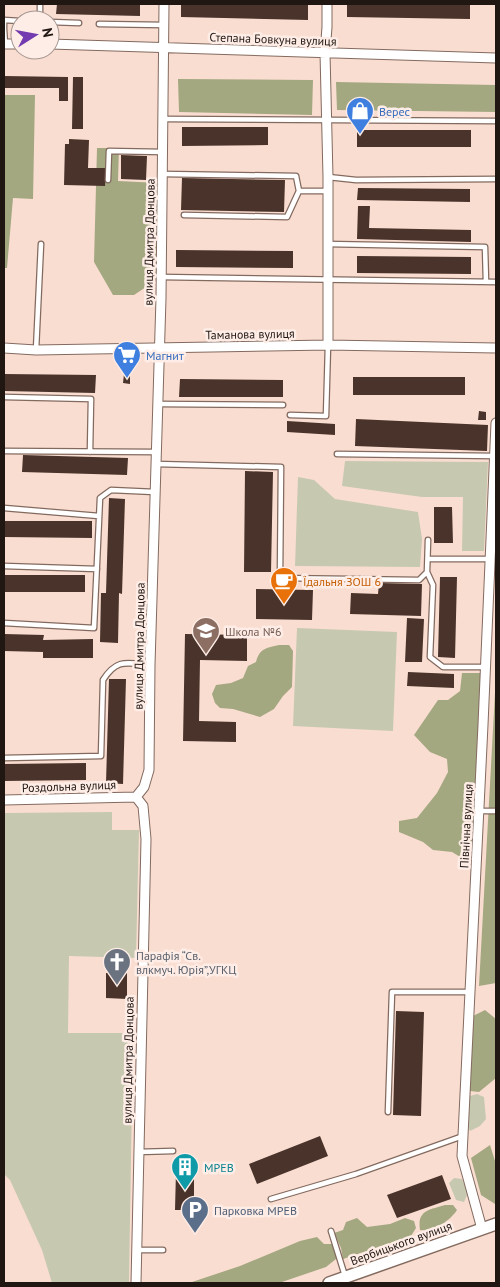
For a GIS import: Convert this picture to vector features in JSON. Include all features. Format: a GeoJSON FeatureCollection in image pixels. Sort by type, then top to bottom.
{"type":"FeatureCollection","features":[{"type":"Feature","properties":{"kind":"main road","name":"Вербицького вулиця"},"geometry":{"type":"LineString","coordinates":[[329,1283],[496,1224]]}},
{"type":"Feature","properties":{"kind":"street","name":"вулиця Дмитра Донцова"},"geometry":{"type":"LineString","coordinates":[[136,1283],[146,839],[143,806],[136,797],[144,787],[149,770],[150,665],[160,348],[164,4]]}},
{"type":"Feature","properties":{"kind":"street"},"geometry":{"type":"LineString","coordinates":[[328,4],[325,53],[328,177],[328,345]]}},
{"type":"Feature","properties":{"kind":"street","name":"Степана Бовкуна вулиця"},"geometry":{"type":"LineString","coordinates":[[60,44],[496,58]]}},
{"type":"Feature","properties":{"kind":"street","name":"Таманова вулиця"},"geometry":{"type":"LineString","coordinates":[[4,348],[36,350],[328,345],[496,348]]}},
{"type":"Feature","properties":{"kind":"street","name":"Північна вулиця"},"geometry":{"type":"LineString","coordinates":[[482,1229],[462,1156],[496,423]]}},
{"type":"Feature","properties":{"kind":"street","name":"Роздольна вулиця"},"geometry":{"type":"LineString","coordinates":[[4,800],[136,797]]}},
{"type":"Feature","properties":{"kind":"lane"},"geometry":{"type":"LineString","coordinates":[[4,44],[4,20],[10,20]]}},
{"type":"Feature","properties":{"kind":"lane"},"geometry":{"type":"LineString","coordinates":[[60,22],[79,23]]}},
{"type":"Feature","properties":{"kind":"lane"},"geometry":{"type":"LineString","coordinates":[[100,24],[164,25]]}},
{"type":"Feature","properties":{"kind":"lane"},"geometry":{"type":"LineString","coordinates":[[163,119],[496,122]]}},
{"type":"Feature","properties":{"kind":"lane"},"geometry":{"type":"LineString","coordinates":[[108,180],[109,151],[162,152]]}},
{"type":"Feature","properties":{"kind":"lane"},"geometry":{"type":"LineString","coordinates":[[162,174],[296,176],[299,191],[287,217],[184,214]]}},
{"type":"Feature","properties":{"kind":"lane"},"geometry":{"type":"LineString","coordinates":[[328,177],[356,180],[496,179]]}},
{"type":"Feature","properties":{"kind":"lane"},"geometry":{"type":"LineString","coordinates":[[299,191],[328,191]]}},
{"type":"Feature","properties":{"kind":"lane"},"geometry":{"type":"LineString","coordinates":[[36,350],[42,244]]}},
{"type":"Feature","properties":{"kind":"lane"},"geometry":{"type":"LineString","coordinates":[[327,244],[485,247],[486,282]]}},
{"type":"Feature","properties":{"kind":"lane"},"geometry":{"type":"LineString","coordinates":[[161,277],[496,282]]}},
{"type":"Feature","properties":{"kind":"lane"},"geometry":{"type":"LineString","coordinates":[[290,415],[326,416],[328,345]]}},
{"type":"Feature","properties":{"kind":"lane"},"geometry":{"type":"LineString","coordinates":[[4,397],[91,399],[90,452]]}},
{"type":"Feature","properties":{"kind":"lane"},"geometry":{"type":"LineString","coordinates":[[158,404],[283,405]]}},
{"type":"Feature","properties":{"kind":"lane"},"geometry":{"type":"LineString","coordinates":[[4,451],[156,452]]}},
{"type":"Feature","properties":{"kind":"lane"},"geometry":{"type":"LineString","coordinates":[[337,454],[495,456]]}},
{"type":"Feature","properties":{"kind":"lane"},"geometry":{"type":"LineString","coordinates":[[156,464],[281,467],[280,578],[420,580],[427,572]]}},
{"type":"Feature","properties":{"kind":"lane"},"geometry":{"type":"LineString","coordinates":[[4,623],[94,628],[100,498],[111,490],[155,492]]}},
{"type":"Feature","properties":{"kind":"lane"},"geometry":{"type":"LineString","coordinates":[[4,508],[99,516]]}},
{"type":"Feature","properties":{"kind":"lane"},"geometry":{"type":"LineString","coordinates":[[428,540],[427,572],[433,585],[430,657],[442,667],[486,667]]}},
{"type":"Feature","properties":{"kind":"lane"},"geometry":{"type":"LineString","coordinates":[[428,559],[490,559]]}},
{"type":"Feature","properties":{"kind":"lane"},"geometry":{"type":"LineString","coordinates":[[4,566],[97,569]]}},
{"type":"Feature","properties":{"kind":"lane"},"geometry":{"type":"LineString","coordinates":[[4,758],[101,756],[102,680],[109,670],[120,663],[150,665]]}},
{"type":"Feature","properties":{"kind":"lane"},"geometry":{"type":"LineString","coordinates":[[479,811],[496,811]]}},
{"type":"Feature","properties":{"kind":"lane"},"geometry":{"type":"LineString","coordinates":[[388,1112],[392,992],[470,992]]}},
{"type":"Feature","properties":{"kind":"lane"},"geometry":{"type":"LineString","coordinates":[[271,1200],[356,1174],[463,1136]]}},
{"type":"Feature","properties":{"kind":"lane"},"geometry":{"type":"LineString","coordinates":[[138,1152],[173,1152]]}},
{"type":"Feature","properties":{"kind":"lane"},"geometry":{"type":"LineString","coordinates":[[331,1231],[345,1278]]}},
{"type":"Feature","properties":{"kind":"lane"},"geometry":{"type":"LineString","coordinates":[[136,1250],[163,1250]]}},
{"type":"Feature","properties":{"kind":"green space"},"geometry":{"type":"Polygon","coordinates":[[[178,79],[313,80],[312,115],[179,112],[178,79]]]}},
{"type":"Feature","properties":{"kind":"green space"},"geometry":{"type":"Polygon","coordinates":[[[336,82],[496,85],[496,112],[337,110],[336,82]]]}},
{"type":"Feature","properties":{"kind":"green space"},"geometry":{"type":"Polygon","coordinates":[[[4,95],[35,95],[33,199],[13,198],[7,268],[4,268],[4,95]]]}},
{"type":"Feature","properties":{"kind":"green space"},"geometry":{"type":"Polygon","coordinates":[[[97,148],[119,148],[118,181],[159,183],[158,279],[134,295],[113,295],[94,262],[97,148]]]}},
{"type":"Feature","properties":{"kind":"green space"},"geometry":{"type":"Polygon","coordinates":[[[345,461],[488,462],[484,551],[462,551],[463,497],[422,497],[342,486],[345,461]]]}},
{"type":"Feature","properties":{"kind":"green space"},"geometry":{"type":"Polygon","coordinates":[[[298,477],[314,480],[335,499],[418,512],[422,539],[420,567],[295,566],[298,477]]]}},
{"type":"Feature","properties":{"kind":"green space"},"geometry":{"type":"Polygon","coordinates":[[[297,628],[397,632],[393,731],[293,726],[297,628]]]}},
{"type":"Feature","properties":{"kind":"green space"},"geometry":{"type":"Polygon","coordinates":[[[279,645],[289,645],[293,651],[292,687],[274,709],[260,717],[233,709],[220,708],[215,703],[212,694],[216,685],[231,683],[243,678],[248,666],[256,662],[262,651],[279,645]]]}},
{"type":"Feature","properties":{"kind":"green space"},"geometry":{"type":"Polygon","coordinates":[[[462,673],[481,673],[472,845],[469,855],[462,858],[452,852],[433,850],[423,842],[399,832],[399,821],[417,818],[437,793],[448,772],[447,759],[430,752],[414,735],[438,700],[448,700],[460,691],[462,673]]]}},
{"type":"Feature","properties":{"kind":"green space"},"geometry":{"type":"Polygon","coordinates":[[[496,674],[496,983],[479,986],[496,674]]]}},
{"type":"Feature","properties":{"kind":"green space"},"geometry":{"type":"Polygon","coordinates":[[[112,812],[112,830],[139,830],[136,958],[69,956],[68,1033],[133,1033],[129,1283],[52,1283],[42,1250],[10,1180],[4,1174],[4,813],[112,812]]]}},
{"type":"Feature","properties":{"kind":"green space"},"geometry":{"type":"Polygon","coordinates":[[[485,1010],[496,1019],[496,1078],[479,1092],[470,1091],[473,1016],[485,1010]]]}},
{"type":"Feature","properties":{"kind":"green space"},"geometry":{"type":"Polygon","coordinates":[[[477,1094],[484,1097],[486,1119],[480,1126],[470,1131],[468,1127],[470,1096],[477,1094]]]}},
{"type":"Feature","properties":{"kind":"green space"},"geometry":{"type":"Polygon","coordinates":[[[490,1145],[496,1164],[495,1204],[481,1195],[471,1158],[490,1145]]]}},
{"type":"Feature","properties":{"kind":"green space"},"geometry":{"type":"Polygon","coordinates":[[[454,1178],[462,1179],[468,1193],[464,1202],[456,1200],[449,1183],[454,1178]]]}},
{"type":"Feature","properties":{"kind":"green space"},"geometry":{"type":"Polygon","coordinates":[[[445,1205],[453,1205],[457,1210],[441,1225],[420,1230],[420,1218],[425,1212],[445,1205]]]}},
{"type":"Feature","properties":{"kind":"green space"},"geometry":{"type":"Polygon","coordinates":[[[357,1218],[367,1227],[390,1224],[405,1218],[414,1221],[416,1228],[411,1236],[343,1259],[341,1248],[334,1233],[343,1230],[346,1222],[357,1218]]]}},
{"type":"Feature","properties":{"kind":"green space"},"geometry":{"type":"Polygon","coordinates":[[[317,1237],[324,1244],[332,1244],[337,1251],[336,1259],[326,1267],[279,1283],[189,1283],[240,1266],[300,1241],[317,1237]]]}},
{"type":"Feature","properties":{"kind":"building"},"geometry":{"type":"Polygon","coordinates":[[[57,4],[140,4],[140,16],[60,14],[60,10],[56,10],[57,4]]]}},
{"type":"Feature","properties":{"kind":"building"},"geometry":{"type":"Polygon","coordinates":[[[181,4],[308,4],[308,20],[181,17],[181,4]]]}},
{"type":"Feature","properties":{"kind":"building"},"geometry":{"type":"Polygon","coordinates":[[[347,4],[470,4],[470,19],[347,17],[347,4]]]}},
{"type":"Feature","properties":{"kind":"building"},"geometry":{"type":"Polygon","coordinates":[[[4,76],[68,77],[68,101],[59,101],[59,88],[4,88],[4,76]]]}},
{"type":"Feature","properties":{"kind":"building"},"geometry":{"type":"Polygon","coordinates":[[[73,77],[83,77],[83,129],[72,129],[73,77]]]}},
{"type":"Feature","properties":{"kind":"building"},"geometry":{"type":"Polygon","coordinates":[[[182,127],[268,127],[268,145],[182,146],[182,127]]]}},
{"type":"Feature","properties":{"kind":"building"},"geometry":{"type":"Polygon","coordinates":[[[357,130],[471,130],[471,147],[357,147],[357,130]]]}},
{"type":"Feature","properties":{"kind":"building"},"geometry":{"type":"Polygon","coordinates":[[[69,139],[89,140],[88,168],[106,168],[105,186],[64,185],[65,144],[69,144],[69,139]]]}},
{"type":"Feature","properties":{"kind":"building"},"geometry":{"type":"Polygon","coordinates":[[[121,155],[147,156],[146,180],[121,179],[121,155]]]}},
{"type":"Feature","properties":{"kind":"building"},"geometry":{"type":"Polygon","coordinates":[[[182,178],[285,180],[284,212],[181,210],[182,178]]]}},
{"type":"Feature","properties":{"kind":"building"},"geometry":{"type":"Polygon","coordinates":[[[358,188],[470,189],[470,202],[357,200],[358,188]]]}},
{"type":"Feature","properties":{"kind":"building"},"geometry":{"type":"Polygon","coordinates":[[[358,206],[370,206],[369,228],[471,230],[471,242],[357,239],[358,206]]]}},
{"type":"Feature","properties":{"kind":"building"},"geometry":{"type":"Polygon","coordinates":[[[176,250],[293,251],[293,268],[176,267],[176,250]]]}},
{"type":"Feature","properties":{"kind":"building"},"geometry":{"type":"Polygon","coordinates":[[[357,256],[471,257],[471,274],[357,273],[357,256]]]}},
{"type":"Feature","properties":{"kind":"building"},"geometry":{"type":"Polygon","coordinates":[[[4,374],[96,375],[95,393],[4,391],[4,374]]]}},
{"type":"Feature","properties":{"kind":"building","name":"Магнит"},"geometry":{"type":"Polygon","coordinates":[[[124,374],[130,374],[130,384],[123,383],[124,374]]]}},
{"type":"Feature","properties":{"kind":"building"},"geometry":{"type":"Polygon","coordinates":[[[353,377],[465,377],[465,395],[353,395],[353,377]]]}},
{"type":"Feature","properties":{"kind":"building"},"geometry":{"type":"Polygon","coordinates":[[[180,379],[283,380],[283,397],[179,397],[180,379]]]}},
{"type":"Feature","properties":{"kind":"building"},"geometry":{"type":"Polygon","coordinates":[[[479,411],[486,412],[486,420],[478,420],[479,411]]]}},
{"type":"Feature","properties":{"kind":"building"},"geometry":{"type":"Polygon","coordinates":[[[356,419],[488,425],[487,451],[355,446],[356,419]]]}},
{"type":"Feature","properties":{"kind":"building"},"geometry":{"type":"Polygon","coordinates":[[[287,421],[335,424],[335,435],[287,432],[287,421]]]}},
{"type":"Feature","properties":{"kind":"building"},"geometry":{"type":"Polygon","coordinates":[[[23,455],[128,458],[127,475],[22,472],[23,455]]]}},
{"type":"Feature","properties":{"kind":"building"},"geometry":{"type":"Polygon","coordinates":[[[245,471],[273,472],[271,572],[244,572],[245,471]]]}},
{"type":"Feature","properties":{"kind":"building"},"geometry":{"type":"Polygon","coordinates":[[[109,498],[125,499],[122,594],[119,593],[118,643],[100,642],[101,593],[106,593],[109,498]]]}},
{"type":"Feature","properties":{"kind":"building"},"geometry":{"type":"Polygon","coordinates":[[[434,507],[452,507],[453,543],[434,543],[434,507]]]}},
{"type":"Feature","properties":{"kind":"building"},"geometry":{"type":"Polygon","coordinates":[[[4,521],[92,521],[92,538],[4,537],[4,521]]]}},
{"type":"Feature","properties":{"kind":"building"},"geometry":{"type":"Polygon","coordinates":[[[4,575],[85,575],[85,592],[4,592],[4,575]]]}},
{"type":"Feature","properties":{"kind":"building"},"geometry":{"type":"Polygon","coordinates":[[[440,577],[457,577],[455,658],[438,657],[440,577]]]}},
{"type":"Feature","properties":{"kind":"building"},"geometry":{"type":"Polygon","coordinates":[[[379,583],[422,584],[421,616],[350,614],[351,593],[378,594],[379,583]]]}},
{"type":"Feature","properties":{"kind":"building","name":"Їдальня ЗОШ 6"},"geometry":{"type":"Polygon","coordinates":[[[256,589],[313,590],[312,620],[256,619],[256,589]]]}},
{"type":"Feature","properties":{"kind":"building"},"geometry":{"type":"Polygon","coordinates":[[[407,618],[424,619],[422,662],[405,662],[407,618]]]}},
{"type":"Feature","properties":{"kind":"building"},"geometry":{"type":"Polygon","coordinates":[[[4,634],[44,635],[43,640],[93,639],[93,658],[43,658],[43,652],[4,651],[4,634]]]}},
{"type":"Feature","properties":{"kind":"building"},"geometry":{"type":"Polygon","coordinates":[[[185,634],[247,635],[247,661],[200,660],[199,721],[236,722],[236,742],[183,741],[185,634]]]}},
{"type":"Feature","properties":{"kind":"building"},"geometry":{"type":"Polygon","coordinates":[[[408,672],[454,674],[454,688],[407,686],[408,672]]]}},
{"type":"Feature","properties":{"kind":"building"},"geometry":{"type":"Polygon","coordinates":[[[109,679],[126,679],[123,784],[106,783],[109,679]]]}},
{"type":"Feature","properties":{"kind":"building"},"geometry":{"type":"Polygon","coordinates":[[[86,763],[86,780],[4,781],[4,764],[86,763]]]}},
{"type":"Feature","properties":{"kind":"building","name":"Парафія “Св. влкмуч. Юрія”,УГКЦ"},"geometry":{"type":"Polygon","coordinates":[[[106,973],[127,973],[127,999],[106,998],[106,973]]]}},
{"type":"Feature","properties":{"kind":"building"},"geometry":{"type":"Polygon","coordinates":[[[396,1011],[424,1012],[421,1116],[393,1115],[396,1011]]]}},
{"type":"Feature","properties":{"kind":"building"},"geometry":{"type":"Polygon","coordinates":[[[320,1136],[328,1156],[257,1184],[249,1164],[320,1136]]]}},
{"type":"Feature","properties":{"kind":"building","name":"МРЕВ"},"geometry":{"type":"Polygon","coordinates":[[[176,1171],[194,1171],[194,1210],[175,1210],[176,1171]]]}},
{"type":"Feature","properties":{"kind":"building"},"geometry":{"type":"Polygon","coordinates":[[[442,1175],[451,1199],[397,1218],[387,1195],[442,1175]]]}},
{"type":"Feature","properties":{"kind":"place","name":"Верес"},"geometry":{"type":"Point","coordinates":[360,135]}},
{"type":"Feature","properties":{"kind":"place","name":"Магнит"},"geometry":{"type":"Point","coordinates":[127,379]}},
{"type":"Feature","properties":{"kind":"place","name":"Їдальня ЗОШ 6"},"geometry":{"type":"Point","coordinates":[284,605]}},
{"type":"Feature","properties":{"kind":"place","name":"Школа №6"},"geometry":{"type":"Point","coordinates":[206,655]}},
{"type":"Feature","properties":{"kind":"place","name":"Парафія “Св. влкмуч. Юрія”,УГКЦ"},"geometry":{"type":"Point","coordinates":[117,986]}},
{"type":"Feature","properties":{"kind":"place","name":"МРЕВ"},"geometry":{"type":"Point","coordinates":[185,1191]}},
{"type":"Feature","properties":{"kind":"place","name":"Парковка МРЕВ"},"geometry":{"type":"Point","coordinates":[195,1234]}}]}
